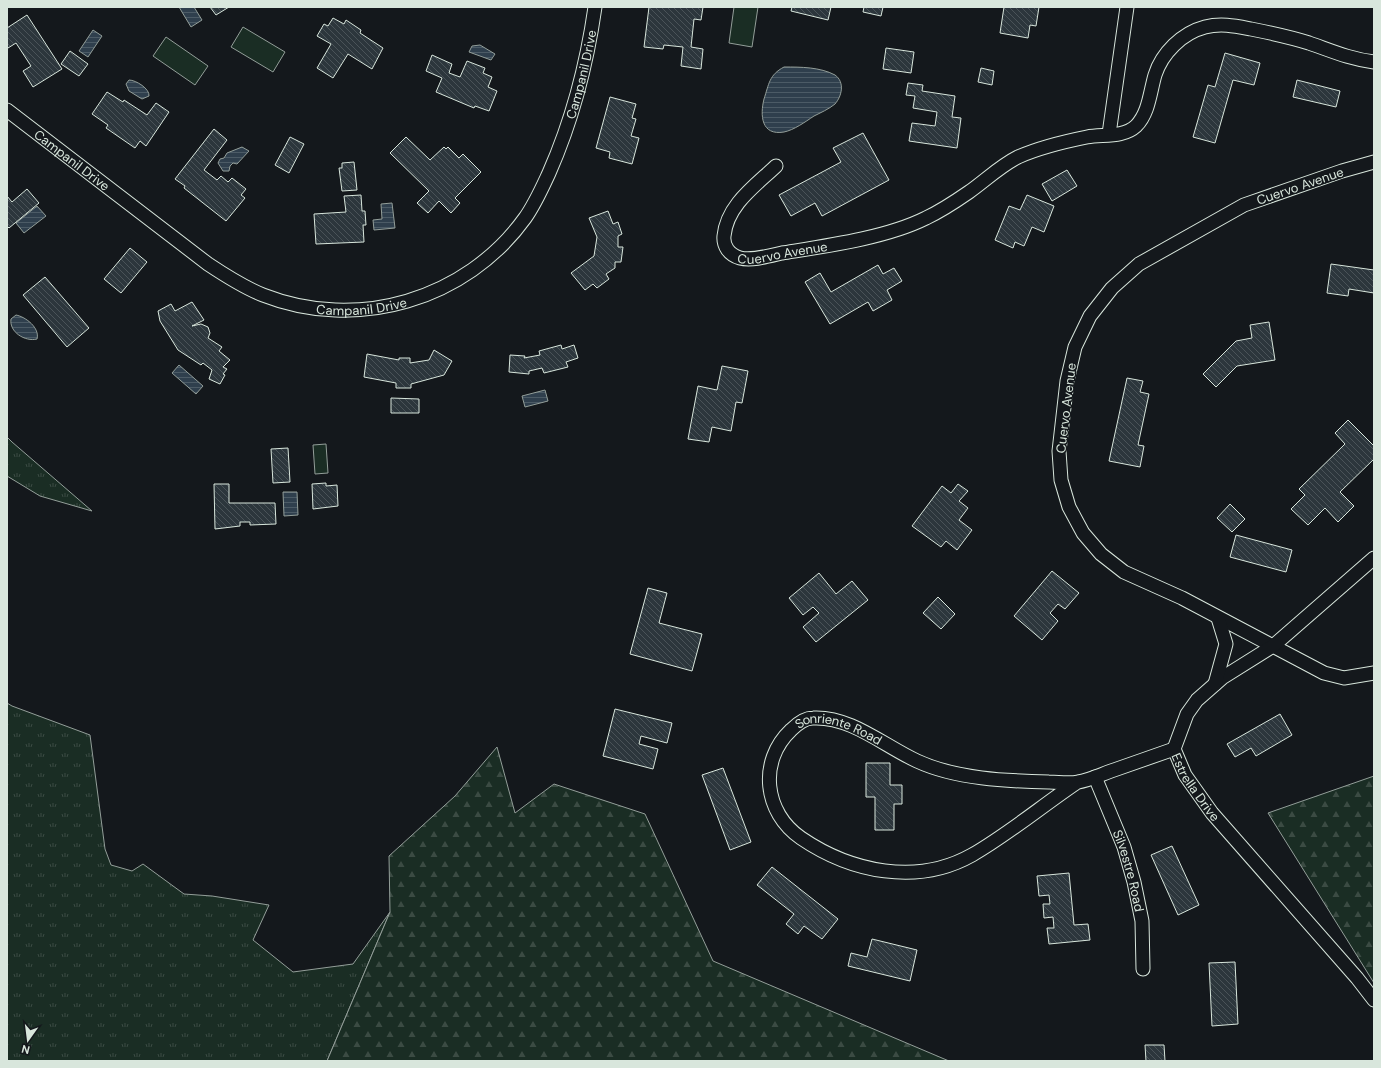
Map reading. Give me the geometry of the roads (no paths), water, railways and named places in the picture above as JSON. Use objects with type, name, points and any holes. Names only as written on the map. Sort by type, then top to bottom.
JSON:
[{"type":"street","name":"Campanil Drive","points":[[7,110],[208,264],[234,282],[262,295],[308,308],[341,311],[394,306],[423,297],[444,288],[476,268],[498,250],[526,217],[537,199],[566,128],[580,82],[595,7]]},
{"type":"street","points":[[1109,134],[1126,7]]},
{"type":"street","name":"Cuervo Avenue","points":[[776,166],[737,203],[725,227],[724,242],[726,247],[730,252],[740,258],[753,258],[830,245],[898,229],[926,218],[969,192],[997,169],[1019,157],[1088,137],[1109,134],[1120,135],[1135,126],[1146,113],[1156,72],[1167,53],[1183,37],[1204,28],[1226,24],[1279,34],[1350,58],[1374,62]]},
{"type":"street","name":"Cuervo Avenue","points":[[1374,162],[1342,171],[1244,205],[1139,264],[1112,288],[1090,316],[1075,347],[1067,381],[1059,451],[1061,480],[1069,507],[1083,533],[1102,554],[1124,572],[1182,598],[1324,673],[1344,678],[1374,673]]},
{"type":"street","name":"Estrella Drive","points":[[1374,558],[1273,646],[1215,684],[1197,700],[1186,714],[1174,749],[1185,775],[1212,813],[1357,978],[1374,1000]]},
{"type":"street","points":[[1215,684],[1226,644],[1218,618]]},
{"type":"street","name":"Sonriente Road","points":[[1076,783],[1019,782],[957,774],[932,768],[855,727],[833,719],[811,718],[799,723],[783,738],[772,757],[768,779],[770,793],[777,814],[790,831],[806,842],[817,849],[853,865],[882,872],[905,872],[943,867],[971,855],[1076,783],[1174,749]]},
{"type":"street","name":"Silvestre Road","points":[[1095,777],[1124,847],[1134,882],[1142,921],[1143,968]]},
{"type":"water","points":[[179,7],[194,7],[202,20],[191,27]]},
{"type":"water","points":[[93,30],[102,36],[88,57],[79,51]]},
{"type":"water","points":[[480,45],[495,54],[491,60],[469,52],[472,46]]},
{"type":"water","points":[[784,67],[810,68],[829,72],[835,75],[840,81],[841,93],[835,104],[830,108],[792,130],[776,132],[767,128],[764,123],[762,111],[770,80],[775,73]]},
{"type":"water","points":[[129,80],[142,85],[149,93],[149,96],[142,99],[129,91],[126,84]]},
{"type":"water","points":[[242,147],[249,151],[237,164],[233,163],[230,166],[229,171],[223,171],[218,163],[220,159],[224,158],[227,153]]},
{"type":"water","points":[[392,203],[395,228],[374,230],[373,220],[382,219],[381,204]]},
{"type":"water","points":[[37,206],[46,216],[24,233],[16,223]]},
{"type":"water","points":[[16,315],[24,318],[34,327],[37,339],[28,339],[15,332],[11,324],[11,319]]},
{"type":"water","points":[[179,365],[203,386],[196,394],[172,373]]},
{"type":"water","points":[[545,390],[548,401],[525,407],[522,396]]},
{"type":"water","points":[[283,492],[297,492],[298,515],[284,516]]}]
